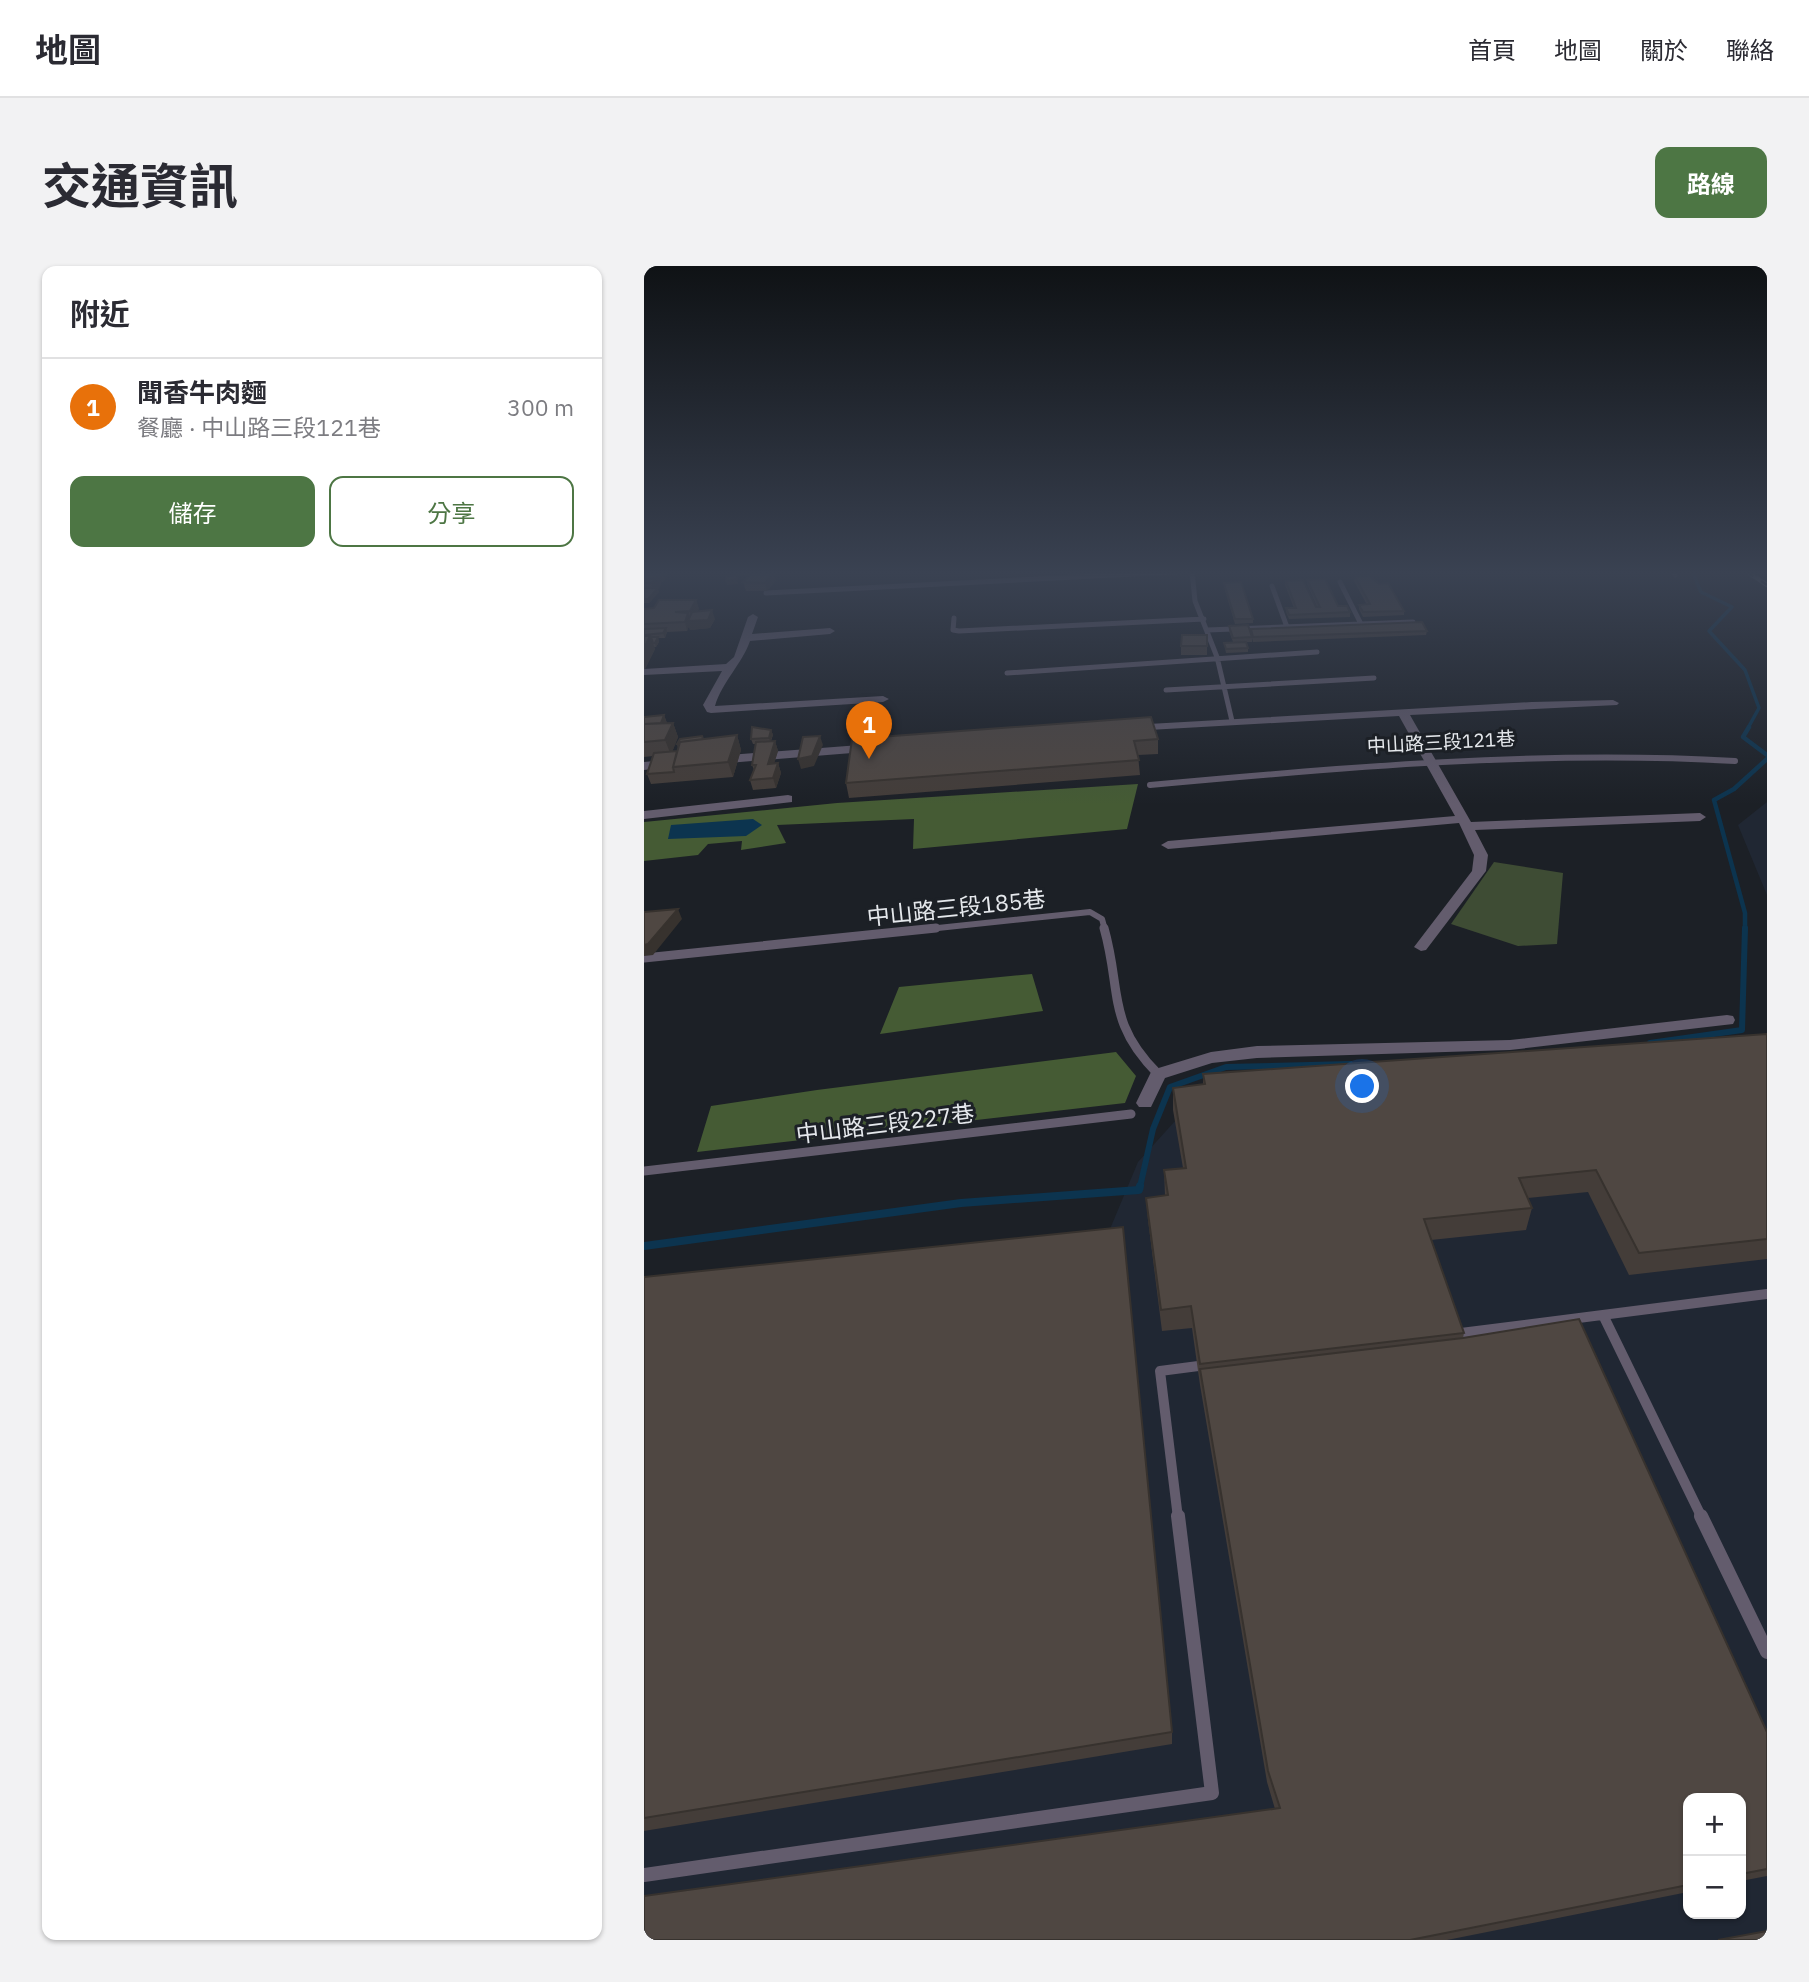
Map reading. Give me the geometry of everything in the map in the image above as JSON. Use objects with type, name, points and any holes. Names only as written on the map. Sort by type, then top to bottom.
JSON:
[{"type":"street","points":[[742,649],[739,658],[729,667],[709,705],[711,710],[883,699]]},
{"type":"street","points":[[644,672],[729,667]]},
{"type":"street","name":"中山路三段121巷","points":[[1122,729],[1232,721],[1613,703]]},
{"type":"street","points":[[1402,712],[1481,855],[1479,871],[1421,947]]},
{"type":"street","points":[[699,761],[890,747]]},
{"type":"street","points":[[644,766],[685,762]]},
{"type":"street","points":[[644,815],[788,799]]},
{"type":"street","points":[[1168,845],[1464,822],[1700,817]]},
{"type":"street","points":[[1145,1103],[1158,1074],[1211,1058],[1257,1052],[1510,1045],[1727,1020]]},
{"type":"lane","points":[[1214,649],[1232,721]]},
{"type":"lane","points":[[1007,673],[1317,652]]},
{"type":"lane","points":[[1166,690],[1374,678]]},
{"type":"lane","name":"中山路三段121巷","points":[[1150,785],[1428,760],[1647,755],[1735,761]]},
{"type":"lane","name":"中山路三段185巷","points":[[644,958],[1090,912],[1102,919],[1111,951],[1114,988],[1121,1022],[1137,1054],[1158,1074]]},
{"type":"lane","name":"中山路三段227巷","points":[[644,1171],[1131,1114]]},
{"type":"lane","points":[[1437,1336],[1767,1294]]},
{"type":"lane","points":[[1603,1315],[1767,1652]]},
{"type":"lane","points":[[644,1875],[1212,1793],[1160,1371],[1216,1364]]},
{"type":"shaded area","points":[[1767,802],[1767,895],[1738,825]]},
{"type":"shaded area","points":[[1767,1053],[1767,1940],[644,1940],[644,1281],[1110,1229],[1138,1162],[1204,1089]]},
{"type":"green space","points":[[1138,784],[1127,829],[913,849],[914,819],[777,825],[786,843],[741,850],[742,841],[708,844],[698,855],[644,861],[644,822],[837,803]]},
{"type":"green space","points":[[1494,862],[1563,873],[1557,944],[1518,946],[1451,924]]},
{"type":"green space","points":[[1032,974],[1043,1011],[880,1034],[899,987]]},
{"type":"green space","points":[[1116,1052],[1136,1076],[1125,1103],[697,1152],[711,1106]]},
{"type":"water","points":[[753,819],[762,825],[746,836],[668,839],[671,825]]},
{"type":"building","points":[[664,715],[661,723],[644,724],[644,717]]},
{"type":"building","points":[[1151,717],[1158,739],[1134,741],[1139,760],[846,783],[852,739]]},
{"type":"building","points":[[673,723],[665,740],[644,742],[644,724]]},
{"type":"building","points":[[752,727],[771,730],[769,738],[751,739]]},
{"type":"building","points":[[737,735],[728,762],[673,767],[680,742]]},
{"type":"building","points":[[702,736],[703,739],[677,744],[680,739]]},
{"type":"building","points":[[820,736],[812,756],[798,759],[803,737]]},
{"type":"building","points":[[775,741],[768,764],[778,763],[773,778],[750,780],[756,765],[752,765],[756,742]]},
{"type":"building","points":[[677,751],[674,772],[647,774],[654,753]]},
{"type":"building","points":[[678,909],[648,944],[644,945],[644,912]]},
{"type":"building","points":[[1767,1034],[1767,1239],[1639,1253],[1596,1170],[1519,1178],[1532,1208],[1424,1219],[1464,1333],[1200,1364],[1191,1306],[1161,1310],[1146,1198],[1168,1195],[1164,1170],[1186,1168],[1173,1088],[1205,1084],[1203,1074]]},
{"type":"building","points":[[1123,1227],[1172,1732],[644,1818],[644,1277]]},
{"type":"building","points":[[1579,1319],[1767,1732],[1767,1869],[1746,1873],[1746,1793],[1683,1793],[1683,1886],[1410,1940],[644,1940],[644,1896],[1280,1808],[1268,1771],[1200,1369],[1463,1338]]},
{"type":"building","points":[[1767,1931],[1767,1940],[1718,1940]]},
{"type":"waterway","points":[[1726,649],[1745,670],[1759,708],[1748,728]]},
{"type":"waterway","points":[[1749,727],[1743,737],[1767,755]]},
{"type":"waterway","points":[[1745,928],[1745,913],[1714,800],[1734,789],[1767,759]]},
{"type":"waterway","points":[[1650,1043],[1742,1030],[1745,928]]},
{"type":"waterway","points":[[1140,1187],[1153,1129],[1170,1087],[1226,1067],[1350,1064]]},
{"type":"waterway","points":[[644,1246],[961,1203],[1139,1190],[1140,1186]]},
{"type":"place","name":"聞香牛肉麵","points":[[869,759]]}]
